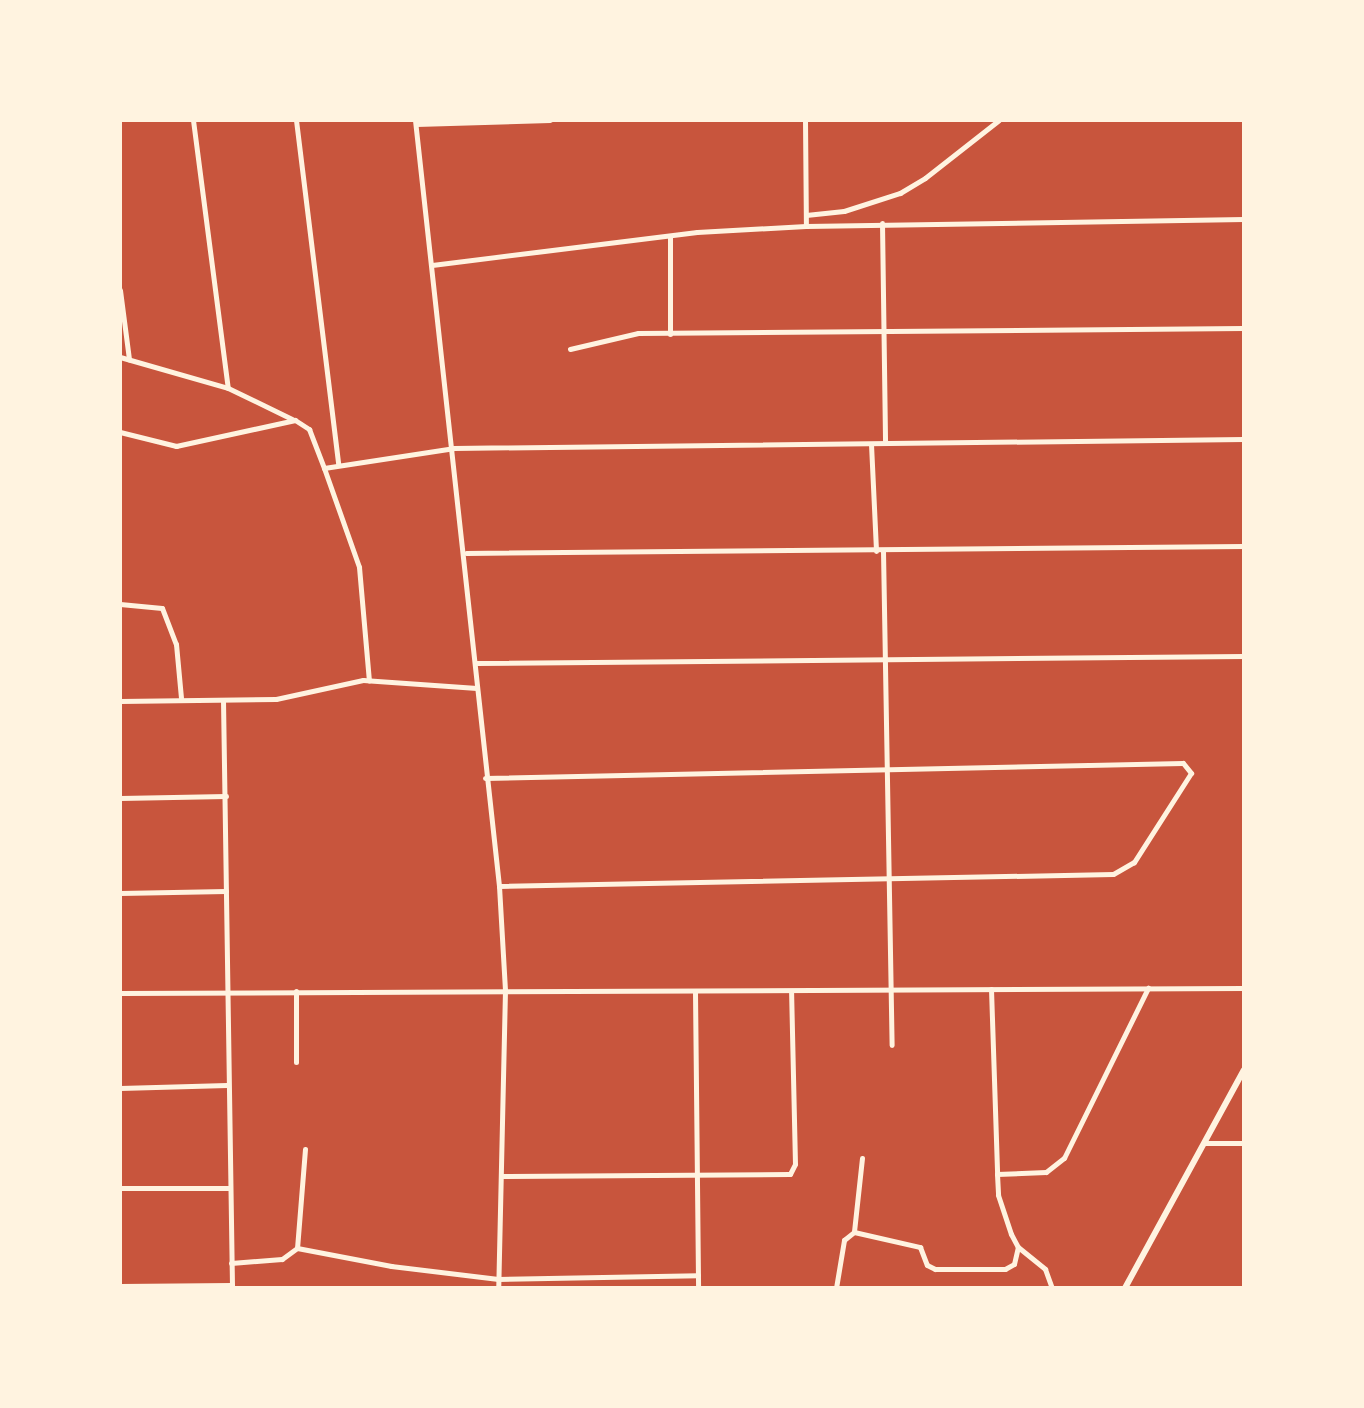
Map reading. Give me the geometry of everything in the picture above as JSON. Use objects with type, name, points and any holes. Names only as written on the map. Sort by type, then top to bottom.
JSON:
[{"type":"main road","points":[[1125,1288],[1244,1070]]},
{"type":"street","points":[[193,120],[228,388]]},
{"type":"street","points":[[296,120],[338,464]]},
{"type":"street","points":[[498,1288],[506,990],[499,886],[485,778],[466,553],[416,122],[550,120]]},
{"type":"street","points":[[805,120],[806,226]]},
{"type":"street","points":[[806,215],[844,211],[900,193],[935,172],[999,120]]},
{"type":"street","points":[[432,264],[670,235],[806,226],[1244,219]]},
{"type":"street","points":[[882,223],[885,443]]},
{"type":"street","points":[[670,235],[670,334]]},
{"type":"street","points":[[120,290],[129,359]]},
{"type":"street","points":[[570,349],[638,333],[883,334],[1244,328]]},
{"type":"street","points":[[120,357],[228,388],[309,428],[359,567],[369,680]]},
{"type":"street","points":[[120,432],[176,446],[295,420]]},
{"type":"street","points":[[324,468],[454,448],[1244,439]]},
{"type":"street","points":[[871,444],[886,661],[892,1046]]},
{"type":"street","points":[[466,553],[1244,546]]},
{"type":"street","points":[[120,604],[162,608],[176,644],[181,698]]},
{"type":"street","points":[[476,663],[1244,656]]},
{"type":"street","points":[[120,700],[276,700],[369,680],[477,688]]},
{"type":"street","points":[[120,1286],[232,1286],[223,700]]},
{"type":"street","points":[[485,778],[1183,762],[1191,773],[1134,862],[1120,872],[499,886]]},
{"type":"street","points":[[120,798],[226,796]]},
{"type":"street","points":[[120,892],[226,891]]},
{"type":"street","points":[[997,1174],[1046,1172],[1059,1165],[1150,986]]},
{"type":"street","points":[[120,992],[1244,988]]},
{"type":"street","points":[[991,989],[998,1195],[1018,1247],[1042,1266],[1052,1288]]},
{"type":"street","points":[[296,991],[296,1062]]},
{"type":"street","points":[[504,1176],[792,1172],[791,991]]},
{"type":"street","points":[[695,992],[698,1288]]},
{"type":"street","points":[[120,1088],[226,1085]]},
{"type":"street","points":[[1204,1143],[1244,1143]]},
{"type":"street","points":[[297,1248],[305,1149]]},
{"type":"street","points":[[836,1288],[844,1240],[854,1232],[862,1158]]},
{"type":"street","points":[[120,1188],[230,1188]]},
{"type":"street","points":[[854,1232],[920,1247],[926,1265],[935,1269],[1005,1268],[1014,1264],[1018,1247]]},
{"type":"street","points":[[232,1263],[282,1259],[297,1248],[391,1266],[498,1279],[698,1274]]}]
